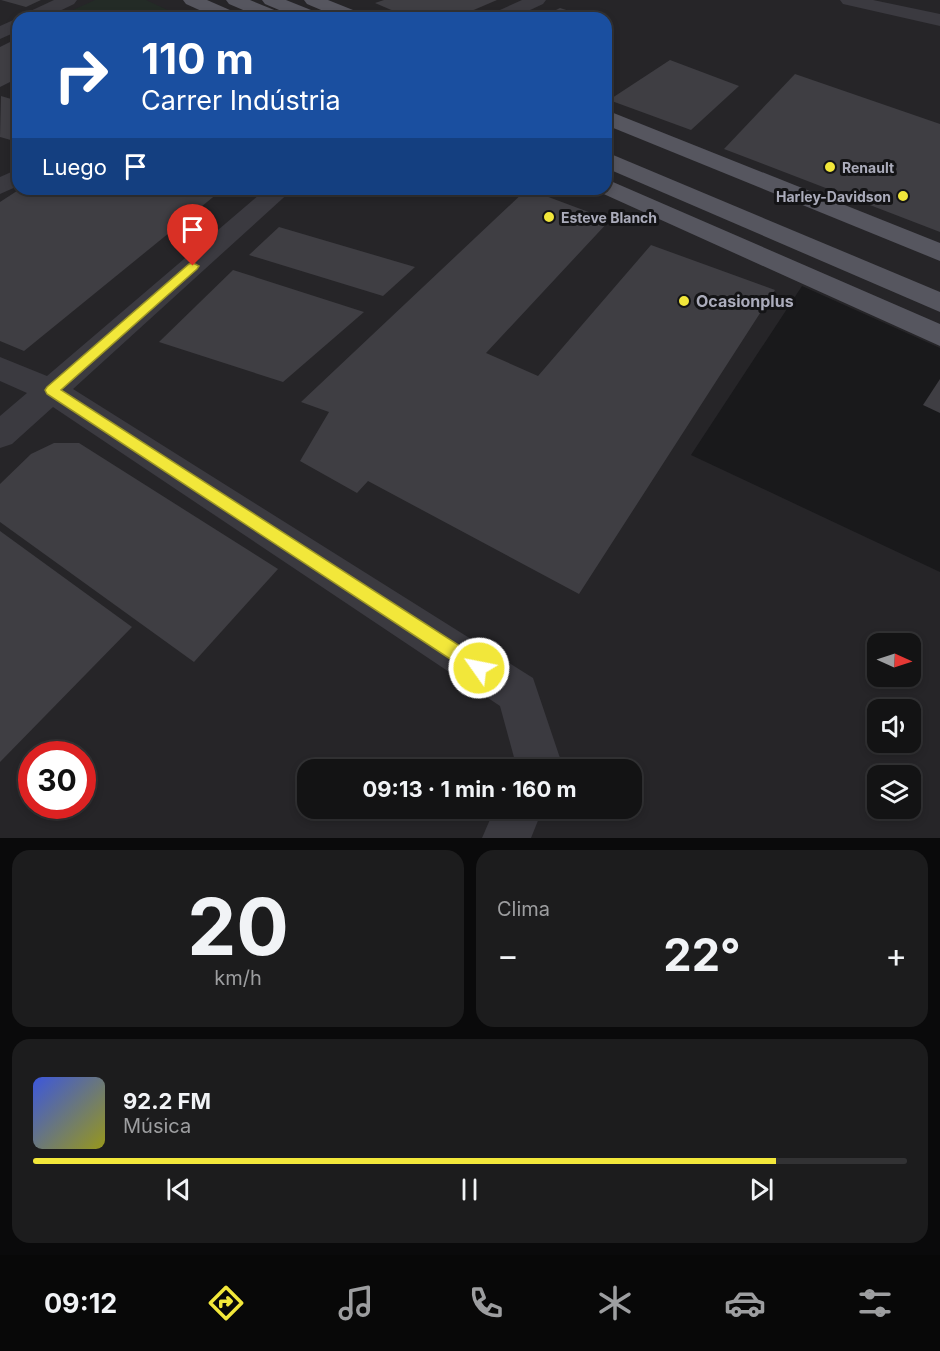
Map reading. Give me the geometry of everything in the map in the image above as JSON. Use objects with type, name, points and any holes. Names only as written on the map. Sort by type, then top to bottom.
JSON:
[{"type":"main road","points":[[192,0],[219,12]]},
{"type":"main road","points":[[235,0],[263,12]]},
{"type":"main road","points":[[271,0],[300,12]]},
{"type":"main road","points":[[313,0],[342,12]]},
{"type":"main road","points":[[612,119],[940,253]]},
{"type":"main road","points":[[612,142],[940,278]]},
{"type":"main road","points":[[612,162],[940,303]]},
{"type":"main road","points":[[612,189],[940,336]]},
{"type":"street","points":[[43,12],[68,0]]},
{"type":"street","points":[[511,12],[537,0]]},
{"type":"street","points":[[849,0],[940,20]]},
{"type":"street","points":[[0,435],[274,195]]},
{"type":"street","points":[[0,368],[51,390],[518,693],[537,759]]},
{"type":"street","points":[[506,838],[515,819]]},
{"type":"shaded area","points":[[0,0],[940,0],[940,348],[802,286],[691,455],[940,572],[940,838],[0,838]]},
{"type":"shaded area","points":[[95,0],[146,0],[172,12],[81,12],[73,10]]},
{"type":"building","points":[[1,0],[41,0],[26,7]]},
{"type":"building","points":[[384,0],[497,0],[469,12],[396,12],[375,3]]},
{"type":"building","points":[[560,8],[572,12],[552,12]]},
{"type":"building","points":[[12,41],[12,81],[0,87],[0,47]]},
{"type":"building","points":[[670,60],[739,86],[691,130],[612,101],[612,98]]},
{"type":"building","points":[[795,74],[940,124],[940,232],[724,149]]},
{"type":"building","points":[[1,96],[12,99],[12,140],[0,137]]},
{"type":"building","points":[[12,194],[216,195],[24,351],[0,341],[0,202]]},
{"type":"building","points":[[521,195],[543,195],[610,220],[486,353],[538,376],[651,245],[775,290],[579,594],[368,481],[357,493],[300,461],[329,412],[301,402]]},
{"type":"building","points":[[279,227],[415,267],[383,296],[249,255]]},
{"type":"building","points":[[233,270],[364,312],[283,382],[159,342]]},
{"type":"building","points":[[940,379],[940,413],[923,405]]},
{"type":"building","points":[[54,443],[79,443],[278,569],[194,662],[0,522],[0,484],[31,454]]},
{"type":"building","points":[[0,531],[132,627],[18,741],[0,762]]},
{"type":"place","name":"Renault","points":[[830,167]]},
{"type":"place","name":"Harley-Davidson","points":[[903,196]]},
{"type":"place","name":"Esteve Blanch","points":[[549,217]]},
{"type":"place","name":"Ocasionplus","points":[[684,301]]},
{"type":"route","points":[[193,266],[51,390],[479,668]]}]
